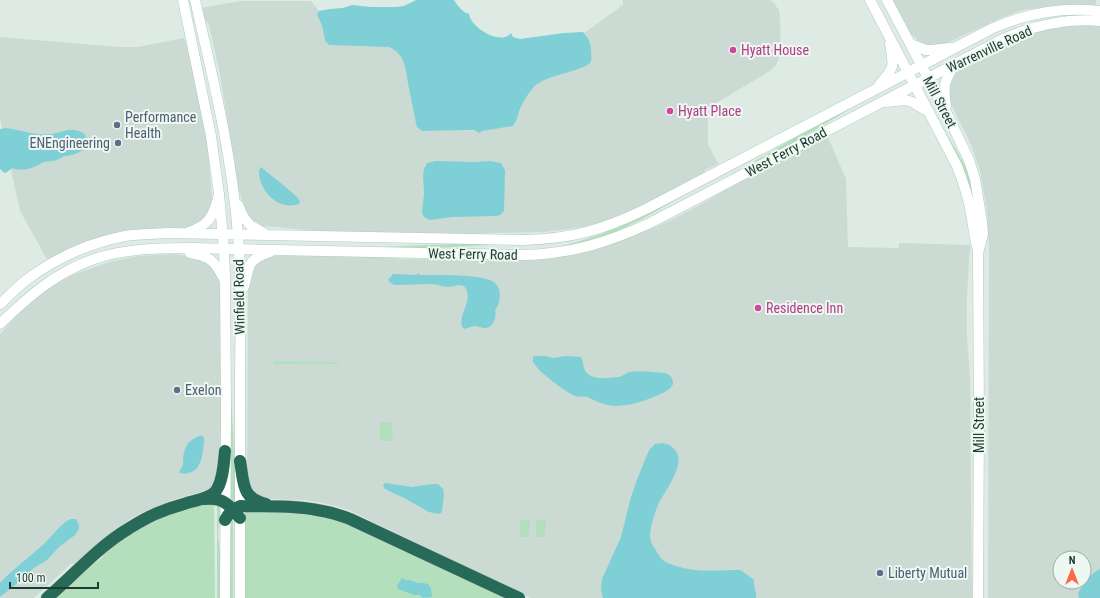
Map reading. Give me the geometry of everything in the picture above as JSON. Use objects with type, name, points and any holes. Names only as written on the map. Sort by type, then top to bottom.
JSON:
[{"type":"highway","points":[[203,499],[215,492],[218,486],[223,469],[225,451]]},
{"type":"highway","points":[[240,460],[244,486],[247,494],[258,502],[317,510],[350,519],[520,598]]},
{"type":"highway","points":[[47,598],[104,546],[128,528],[145,519],[184,503],[203,499],[216,498],[234,509]]},
{"type":"highway","points":[[225,520],[229,513],[234,509],[279,506]]},
{"type":"main road","name":"Winfield Road","points":[[183,0],[194,60],[206,108],[219,194],[223,234],[225,280],[225,451],[234,509],[240,598]]},
{"type":"main road","name":"Winfield Road","points":[[195,0],[224,128],[238,235],[240,303],[240,460],[234,509]]},
{"type":"main road","points":[[870,0],[909,72]]},
{"type":"main road","points":[[887,0],[921,66]]},
{"type":"main road","name":"Warrenville Road","points":[[909,72],[993,28],[1025,16],[1061,10],[1100,10]]},
{"type":"main road","name":"Warrenville Road","points":[[928,78],[1005,38],[1030,28],[1063,21],[1100,21]]},
{"type":"main road","points":[[874,90],[891,70],[893,63],[888,34]]},
{"type":"main road","points":[[910,44],[926,50],[956,48]]},
{"type":"main road","points":[[947,114],[944,89],[947,77],[954,65]]},
{"type":"main road","name":"Mill Street","points":[[921,66],[966,151],[975,179],[981,211],[983,234],[978,253]]},
{"type":"main road","name":"Mill Street","points":[[909,72],[962,178],[978,253],[978,598]]},
{"type":"main road","name":"West Ferry Road","points":[[0,304],[25,281],[62,258],[82,248],[125,236],[148,234],[223,234],[523,240],[565,238],[582,234],[616,223],[646,209],[909,72]]},
{"type":"main road","name":"West Ferry Road","points":[[0,324],[37,290],[61,274],[94,259],[119,252],[142,249],[238,249],[522,255],[582,249],[615,238],[650,223],[928,78]]},
{"type":"main road","points":[[882,102],[906,100],[930,113]]},
{"type":"main road","points":[[184,234],[206,224],[216,205],[219,194]]},
{"type":"main road","points":[[234,197],[244,218],[250,225],[267,235]]},
{"type":"main road","points":[[160,248],[199,254],[209,258],[217,266],[225,280]]},
{"type":"main road","points":[[240,303],[250,264],[254,259],[276,250]]},
{"type":"main road","points":[[225,520],[225,598]]},
{"type":"shaded area","points":[[623,0],[769,0],[773,2],[779,10],[781,52],[776,65],[770,71],[708,108],[708,144],[718,164],[705,170],[704,174],[637,209],[603,222],[578,228],[544,232],[461,235],[342,233],[262,226],[255,224],[245,211],[238,187],[220,74],[209,25],[204,19],[201,8],[240,1],[311,1],[319,11],[317,14],[322,26],[326,43],[334,45],[389,47],[399,53],[403,58],[405,71],[422,131],[481,131],[503,128],[517,118],[524,99],[538,83],[583,67],[588,37],[584,33],[623,5]]},
{"type":"shaded area","points":[[891,0],[1096,0],[1096,5],[1071,5],[1023,10],[1008,15],[945,44],[933,46],[920,42],[911,34]]},
{"type":"shaded area","points":[[1064,25],[1100,25],[1100,598],[988,598],[989,249],[987,211],[980,171],[972,147],[949,100],[948,91],[952,76],[995,48],[1029,33]]},
{"type":"shaded area","points":[[0,37],[118,47],[137,47],[184,38],[191,58],[207,138],[212,198],[209,217],[193,226],[184,228],[141,230],[48,261],[20,211],[0,119]]},
{"type":"shaded area","points":[[827,135],[846,179],[848,247],[899,248],[899,243],[970,245],[967,296],[967,338],[970,377],[972,598],[531,598],[346,509],[304,500],[260,499],[248,486],[248,287],[255,262],[271,256],[280,255],[349,255],[408,259],[506,261],[581,253],[610,245],[681,215],[739,181]]},
{"type":"shaded area","points":[[172,254],[203,258],[216,270],[219,282],[221,297],[222,407],[219,475],[214,488],[172,500],[132,518],[105,537],[75,566],[72,563],[34,598],[0,598],[0,334],[32,299],[62,280],[106,263],[122,259],[139,256]]},
{"type":"green space","points":[[865,100],[788,146],[740,170],[829,117]]},
{"type":"green space","points":[[943,129],[966,169],[972,184],[977,208]]},
{"type":"green space","points":[[700,186],[644,218],[598,241],[555,248],[604,233]]},
{"type":"green space","points":[[490,243],[489,245],[434,248],[380,247]]},
{"type":"green space","points":[[274,361],[338,362],[338,364],[273,364]]},
{"type":"green space","points":[[230,381],[236,503],[234,503],[229,496]]},
{"type":"green space","points":[[380,422],[392,422],[393,441],[380,441]]},
{"type":"green space","points":[[214,501],[215,598],[53,598],[80,577],[79,575],[103,557],[102,555],[135,531],[172,513]]},
{"type":"green space","points":[[217,502],[222,503],[218,535],[222,569],[222,598],[217,598]]},
{"type":"green space","points":[[244,513],[300,514],[338,521],[507,598],[244,598]]},
{"type":"green space","points":[[520,520],[530,520],[529,537],[520,537]]},
{"type":"green space","points":[[536,520],[546,520],[545,537],[536,537]]},
{"type":"green space","points":[[232,521],[233,598],[229,598],[230,527]]},
{"type":"water","points":[[416,0],[454,0],[462,10],[469,14],[475,25],[487,34],[494,36],[506,36],[511,33],[513,37],[520,39],[583,32],[590,43],[591,61],[588,65],[581,68],[538,83],[524,100],[516,122],[513,126],[482,131],[479,133],[473,130],[422,131],[417,127],[404,63],[398,53],[389,47],[329,45],[325,41],[322,26],[317,14],[319,11],[343,8],[352,5],[371,7],[404,6]]},
{"type":"water","points":[[6,128],[34,134],[74,130],[85,135],[86,143],[82,150],[76,154],[44,162],[27,169],[18,170],[12,168],[6,173],[0,169],[0,129]]},
{"type":"water","points":[[436,161],[490,161],[501,163],[505,170],[504,211],[500,215],[496,216],[452,217],[430,220],[424,217],[422,213],[424,169],[427,163]]},
{"type":"water","points":[[261,167],[298,198],[300,202],[299,204],[286,205],[269,196],[260,179],[259,172]]},
{"type":"water","points":[[418,273],[420,275],[470,276],[488,279],[494,282],[500,292],[500,296],[495,310],[495,319],[492,324],[488,328],[475,326],[465,329],[462,327],[462,316],[468,296],[464,286],[459,285],[448,287],[432,284],[396,285],[392,284],[388,280],[393,274],[417,275]]},
{"type":"water","points":[[534,356],[554,358],[565,356],[581,357],[586,372],[591,376],[599,378],[619,377],[630,372],[665,373],[671,377],[673,384],[666,392],[646,400],[614,406],[600,403],[587,397],[575,396],[565,390],[546,376],[537,367],[533,361]]},
{"type":"water","points":[[199,436],[203,436],[204,441],[199,465],[190,473],[179,473],[183,463],[186,447],[192,440]]},
{"type":"water","points":[[662,443],[669,445],[675,450],[678,456],[678,463],[673,478],[658,505],[654,517],[650,538],[654,547],[664,561],[684,568],[708,571],[740,570],[754,580],[756,598],[603,598],[601,590],[602,579],[621,537],[631,497],[638,477],[649,450],[655,444]]},
{"type":"water","points":[[385,483],[412,487],[438,484],[443,489],[444,494],[442,512],[439,514],[429,512],[385,489],[383,485]]},
{"type":"water","points":[[71,519],[76,519],[79,525],[79,529],[75,535],[59,547],[47,560],[34,568],[23,579],[0,597],[0,583],[46,542],[61,526]]},
{"type":"water","points":[[1100,569],[1100,598],[1079,598],[1078,593],[1080,590],[1092,590],[1093,574]]},
{"type":"water","points":[[402,578],[418,583],[428,584],[431,588],[432,597],[423,598],[420,595],[414,595],[398,589],[397,585]]},
{"type":"place","name":"Hyatt House","points":[[733,50]]},
{"type":"place","name":"Hyatt Place","points":[[670,111]]},
{"type":"place","name":"Performance Health","points":[[117,125]]},
{"type":"place","name":"ENEngineering","points":[[118,143]]},
{"type":"place","name":"Residence Inn","points":[[758,308]]},
{"type":"place","name":"Exelon","points":[[177,390]]},
{"type":"place","name":"Liberty Mutual","points":[[880,573]]}]
